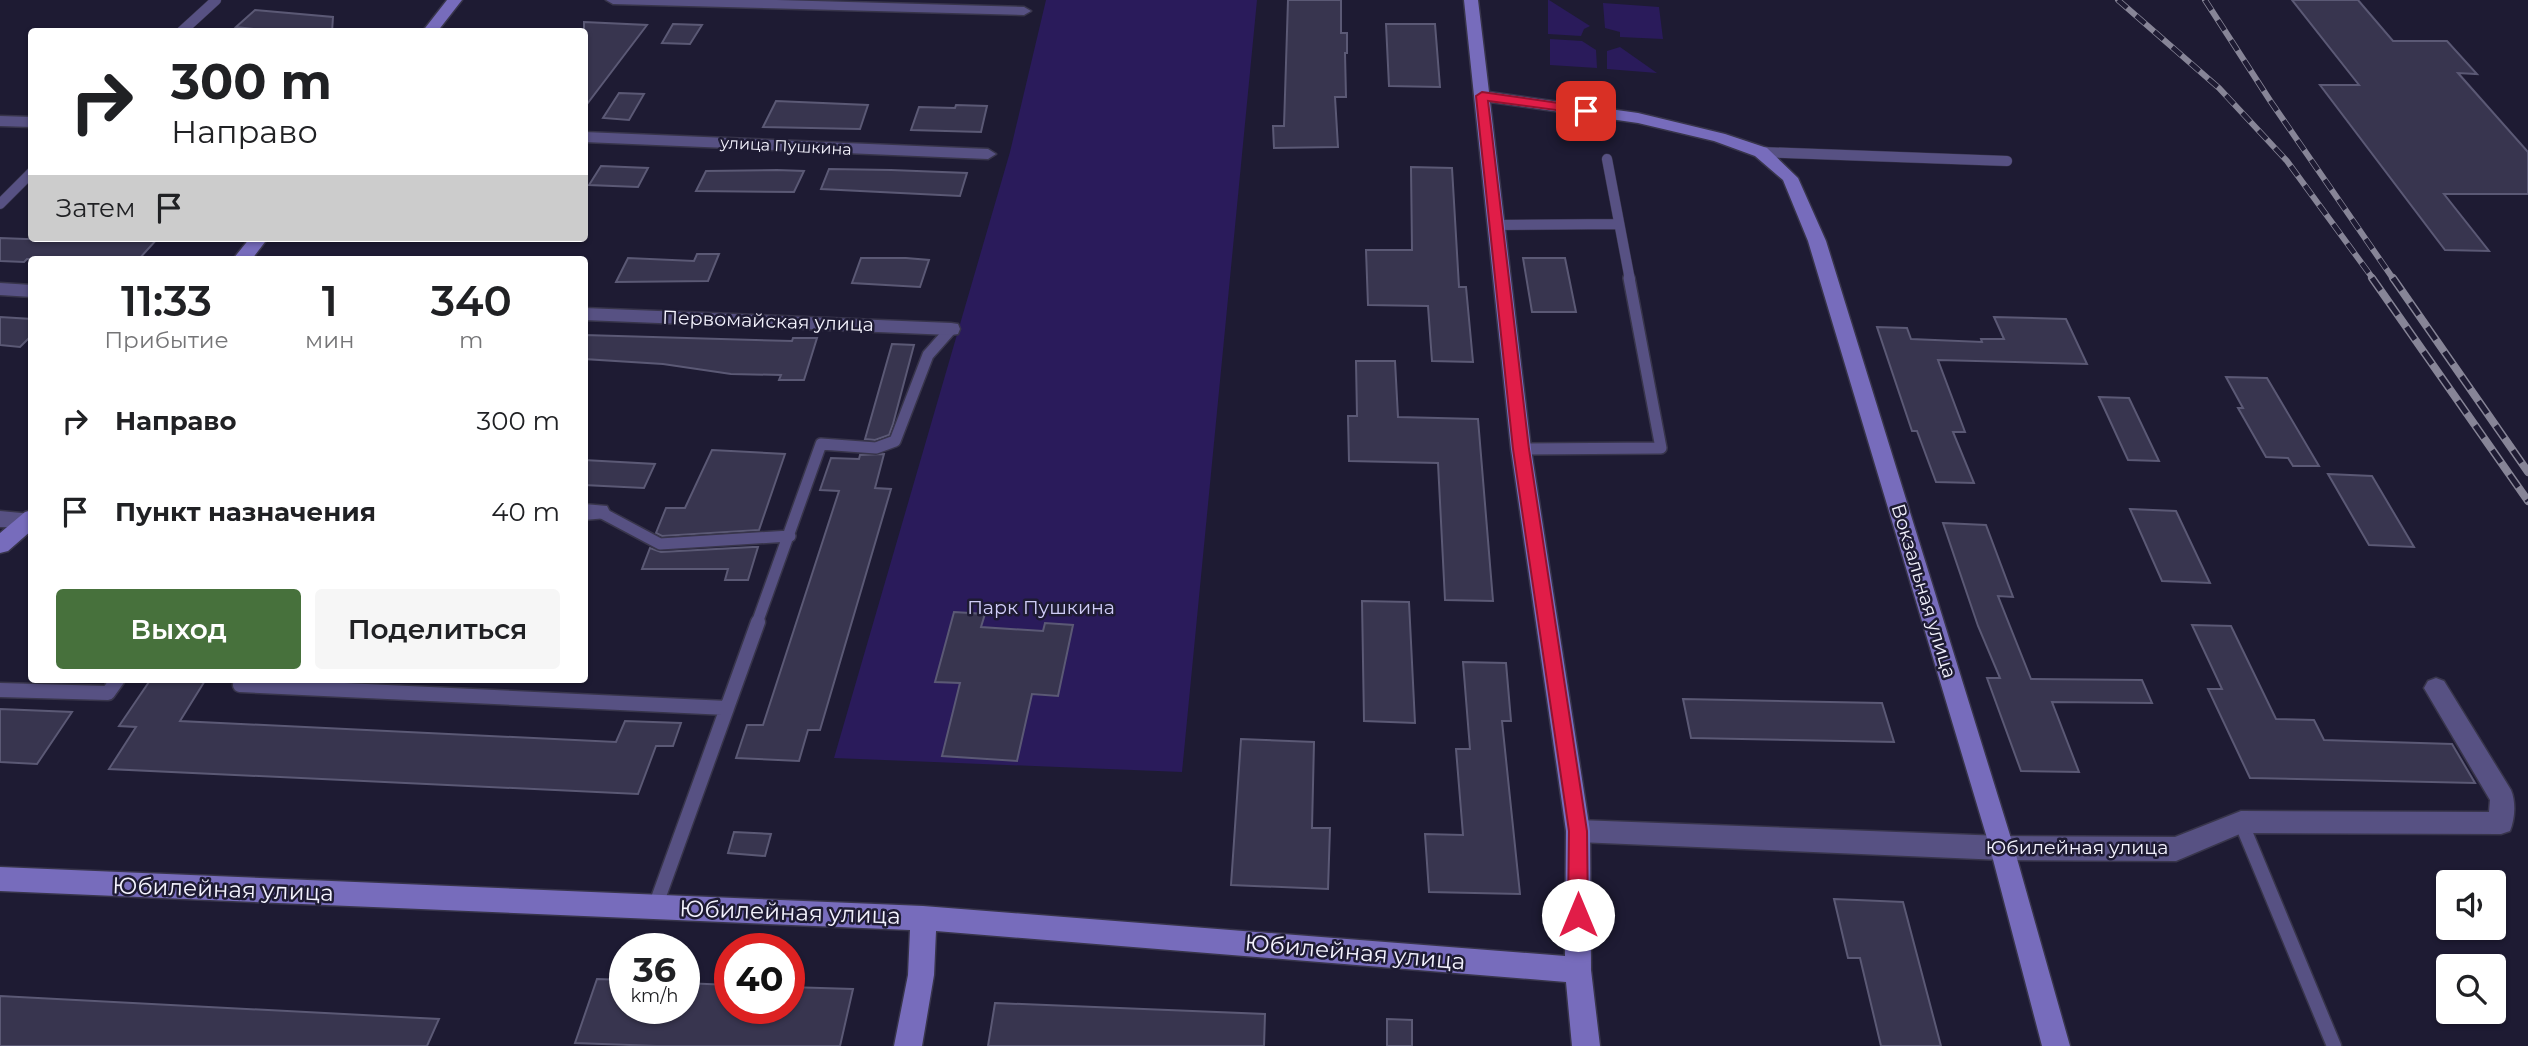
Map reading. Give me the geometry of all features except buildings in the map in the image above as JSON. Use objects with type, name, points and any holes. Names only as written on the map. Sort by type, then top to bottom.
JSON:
[{"type":"street","points":[[432,28],[455,0]]},
{"type":"street","points":[[613,0],[1024,11]]},
{"type":"street","points":[[1471,0],[1521,449],[1578,831],[1578,970],[1586,1046]]},
{"type":"street","points":[[1482,96],[1638,118],[1719,137],[1761,152]]},
{"type":"street","points":[[0,121],[28,122]]},
{"type":"street","name":"улица Пушкина","points":[[588,137],[988,155]]},
{"type":"street","name":"Вокзальная улица","points":[[1761,152],[1790,178],[1817,241],[2002,848],[2056,1046]]},
{"type":"street","points":[[244,256],[256,242]]},
{"type":"street","points":[[0,289],[28,291]]},
{"type":"street","name":"Первомайская улица","points":[[588,314],[951,329]]},
{"type":"street","points":[[0,519],[28,520]]},
{"type":"street","points":[[0,545],[28,522]]},
{"type":"street","name":"Юбилейная улица","points":[[1578,831],[2002,848],[2176,849],[2241,822],[2501,823],[2502,798],[2436,688]]},
{"type":"street","name":"Юбилейная улица","points":[[0,879],[923,918],[1578,970]]},
{"type":"street","points":[[908,1046],[921,975],[923,918]]},
{"type":"lane","points":[[185,28],[216,0]]},
{"type":"lane","points":[[1761,152],[1843,153],[2007,162]]},
{"type":"lane","points":[[1521,449],[1661,448],[1607,159]]},
{"type":"lane","points":[[0,204],[28,176]]},
{"type":"lane","points":[[1496,225],[1619,224]]},
{"type":"lane","points":[[655,907],[821,444],[876,448],[895,441],[928,355],[951,329]]},
{"type":"lane","points":[[592,512],[660,544],[790,536]]},
{"type":"lane","points":[[0,690],[108,693],[115,683]]},
{"type":"lane","points":[[241,683],[240,685],[727,708]]},
{"type":"lane","points":[[2241,822],[2334,1046]]},
{"type":"green space","name":"Парк Пушкина","points":[[1046,0],[1257,0],[1182,772],[834,758],[1010,152]]},
{"type":"green space","points":[[1548,0],[1590,26],[1584,29],[1581,36],[1548,34]]},
{"type":"green space","points":[[1603,3],[1659,7],[1663,39],[1620,37],[1620,32],[1605,28]]},
{"type":"green space","points":[[1550,39],[1582,41],[1596,50],[1597,68],[1550,65]]},
{"type":"green space","points":[[1620,47],[1657,73],[1607,69],[1607,51]]},
{"type":"railway","points":[[2118,0],[2219,88],[2287,161],[2374,280]]},
{"type":"railway","points":[[2205,0],[2271,102],[2394,280]]},
{"type":"railway","points":[[2372,278],[2528,501]]},
{"type":"railway","points":[[2393,278],[2528,472]]},
{"type":"route","points":[[1578,915],[1578,831],[1521,449],[1482,96],[1586,111]]}]
